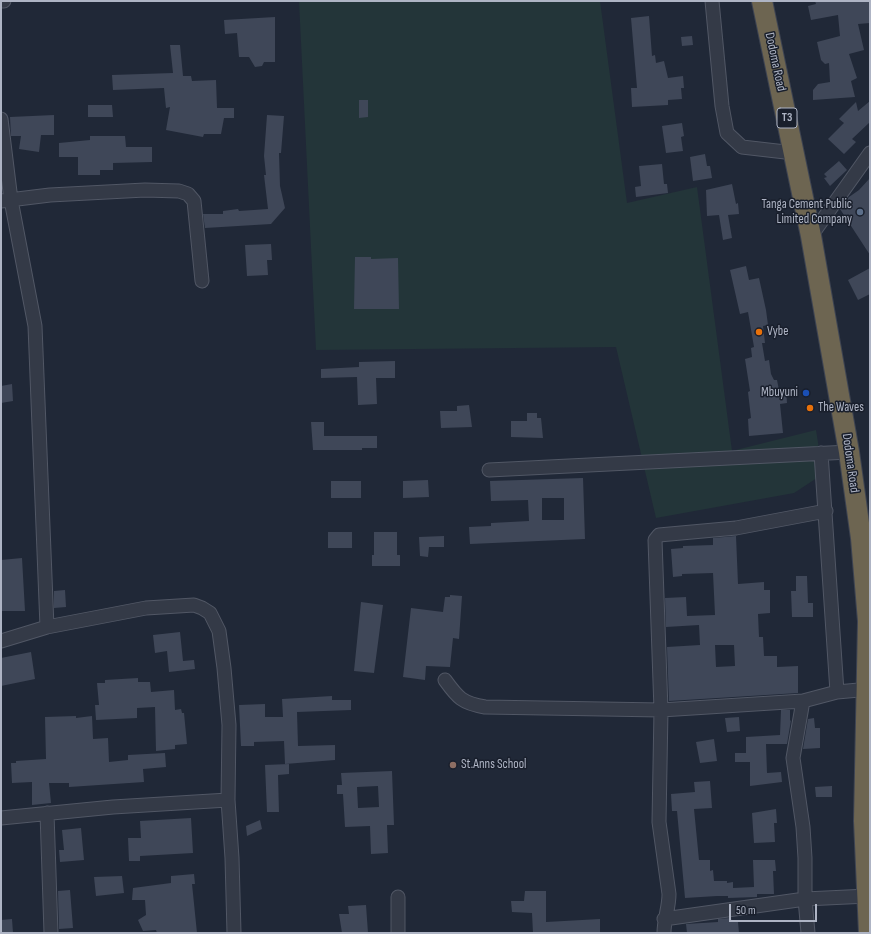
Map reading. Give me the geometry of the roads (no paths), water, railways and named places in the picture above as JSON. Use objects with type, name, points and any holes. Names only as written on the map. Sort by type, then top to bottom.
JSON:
[{"type":"highway","name":"Dodoma Road","points":[[762,1],[811,236],[865,536],[869,689],[867,821],[869,933]]},
{"type":"street","points":[[712,1],[722,106],[727,133],[742,147],[794,153]]},
{"type":"street","points":[[1,118],[6,201],[35,326],[47,627]]},
{"type":"street","points":[[811,236],[870,153]]},
{"type":"street","points":[[6,201],[50,195],[130,190],[179,190],[188,194],[194,201],[202,280]]},
{"type":"street","points":[[489,470],[849,452]]},
{"type":"street","points":[[821,453],[837,692]]},
{"type":"street","points":[[664,933],[664,919],[669,904],[669,894],[659,822],[661,710],[655,540],[659,535],[736,528],[826,511]]},
{"type":"street","points":[[1,641],[47,627],[146,608],[194,605],[210,613],[219,631],[229,725],[228,800],[232,858],[234,933]]},
{"type":"street","points":[[445,680],[459,698],[470,704],[485,707],[661,710],[803,702],[837,692],[869,689]]},
{"type":"street","points":[[803,702],[793,758],[803,827],[805,898],[808,933]]},
{"type":"street","points":[[1,818],[113,807],[228,800]]},
{"type":"street","points":[[46,813],[51,933]]},
{"type":"street","points":[[664,919],[805,898],[868,896]]},
{"type":"street","points":[[398,897],[398,933]]},
{"type":"place","name":"Tanga Cement Public Limited Company","points":[[860,212]]},
{"type":"place","name":"Vybe","points":[[759,332]]},
{"type":"place","name":"Mbuyuni","points":[[806,393]]},
{"type":"place","name":"The Waves","points":[[810,408]]},
{"type":"place","name":"St.Anns School","points":[[453,765]]}]
